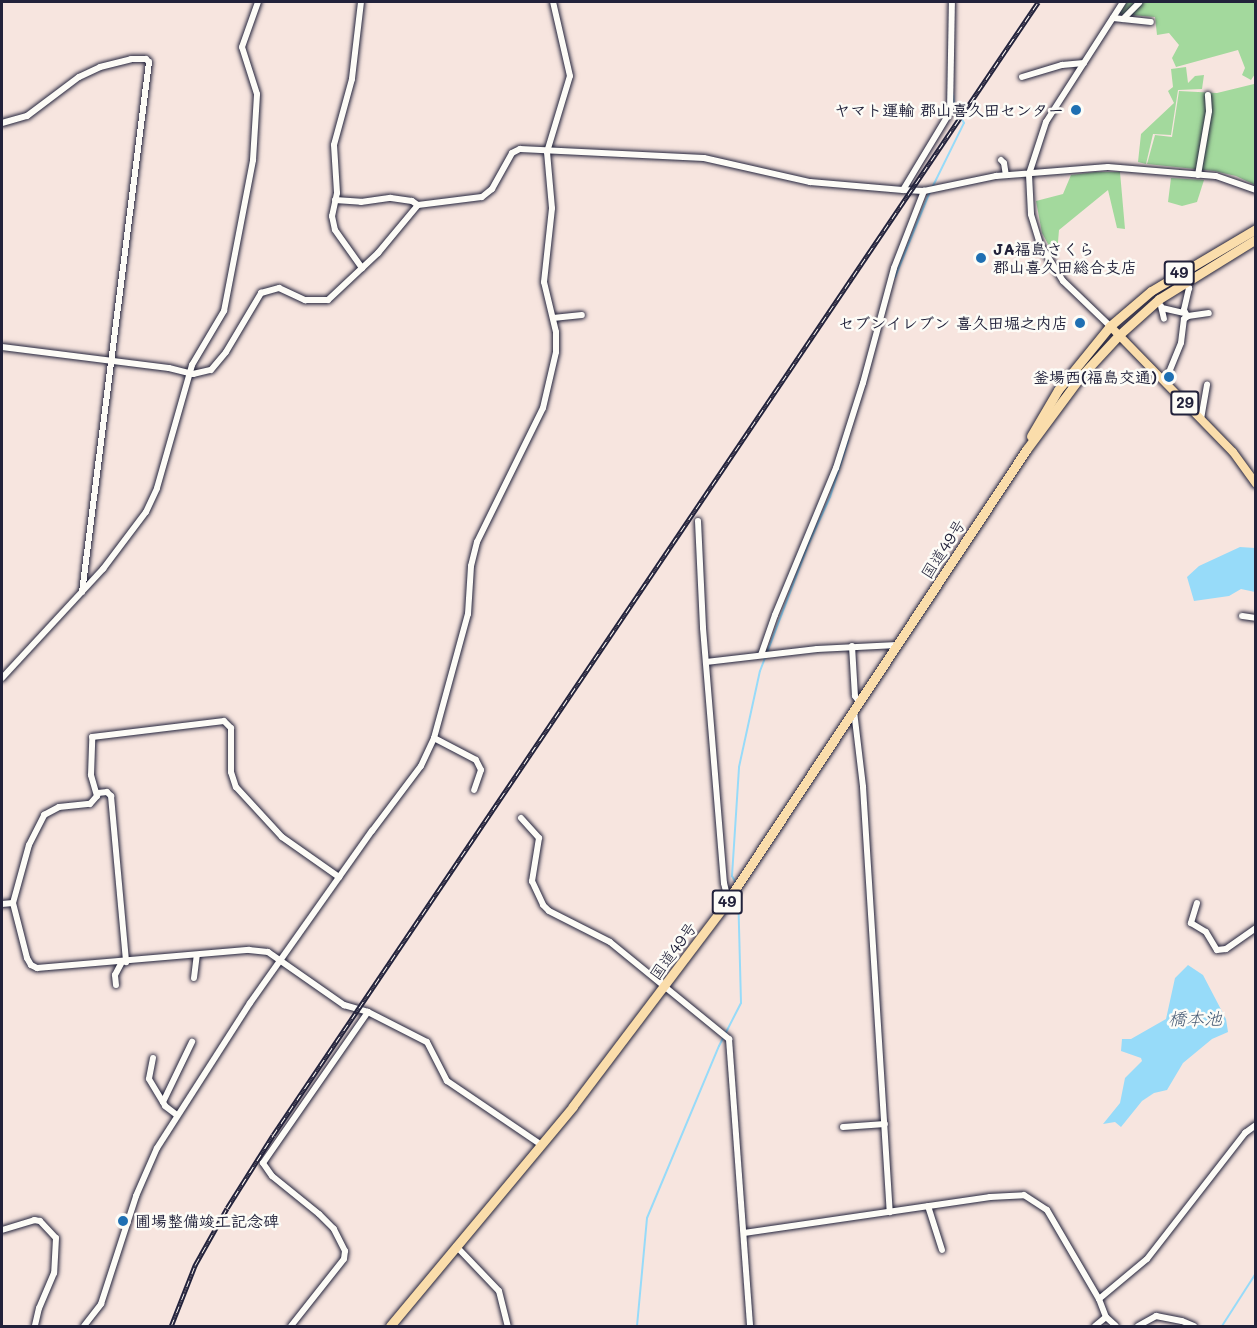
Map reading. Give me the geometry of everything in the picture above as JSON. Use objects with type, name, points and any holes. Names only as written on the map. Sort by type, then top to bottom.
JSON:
[{"type":"highway","name":"国道49号","points":[[1026,450],[1039,420],[1058,390],[1110,326],[1151,291],[1256,229]]},
{"type":"highway","name":"国道49号","points":[[390,1326],[573,1106],[728,901],[1026,450],[1081,376],[1119,335],[1160,304],[1186,280],[1256,239]]},
{"type":"main road","name":"29","points":[[1110,326],[1233,452],[1256,484]]},
{"type":"street","points":[[2,678],[129,538],[150,504],[161,476],[189,373],[224,311],[250,188],[258,104],[242,47],[258,2]]},
{"type":"street","points":[[361,2],[352,79],[334,145],[335,200],[332,216],[333,227],[362,268]]},
{"type":"street","points":[[84,1326],[100,1304],[145,1173],[177,1116],[281,960],[421,766],[434,738],[468,614],[471,566],[477,542],[543,408],[556,352],[553,318],[544,282],[552,216],[547,152],[570,76],[553,2]]},
{"type":"street","points":[[903,190],[950,112],[952,2]]},
{"type":"street","points":[[1110,326],[1063,281],[1040,244],[1031,214],[1029,174],[1046,122],[1123,2]]},
{"type":"street","points":[[1123,19],[1139,3]]},
{"type":"street","points":[[1113,18],[1151,22]]},
{"type":"street","points":[[2,123],[27,116],[79,77],[100,67],[131,59],[146,59],[149,62],[81,593]]},
{"type":"street","points":[[1022,77],[1054,67],[1084,63]]},
{"type":"street","points":[[1198,175],[1209,111],[1208,95]]},
{"type":"street","points":[[2,347],[198,374],[217,365],[261,293],[273,288],[284,289],[305,300],[323,301],[333,297],[418,206],[482,197],[492,189],[512,153],[525,148],[547,152],[705,158],[810,182],[903,190],[924,191],[975,179],[1108,167],[1228,178],[1256,190]]},
{"type":"street","points":[[1001,160],[1004,163],[1006,176]]},
{"type":"street","points":[[761,655],[775,615],[836,468],[863,383],[890,280],[924,191]]},
{"type":"street","points":[[335,200],[361,202],[391,198],[412,201],[418,206]]},
{"type":"street","points":[[1165,382],[1181,342],[1189,288],[1186,280]]},
{"type":"street","points":[[1160,304],[1186,315],[1209,313]]},
{"type":"street","points":[[1160,304],[1164,320]]},
{"type":"street","points":[[553,318],[582,315]]},
{"type":"street","points":[[1201,419],[1207,385]]},
{"type":"street","points":[[698,520],[706,662],[724,883],[728,901]]},
{"type":"street","points":[[1242,616],[1256,618]]},
{"type":"street","points":[[706,662],[852,646],[897,645]]},
{"type":"street","points":[[852,646],[890,1212]]},
{"type":"street","points":[[98,793],[91,774],[91,740],[94,735],[226,722],[231,728],[231,772],[236,788],[282,837],[339,877]]},
{"type":"street","points":[[434,738],[476,760],[481,770],[474,790]]},
{"type":"street","points":[[116,985],[115,975],[124,962],[111,796],[107,792],[98,793],[90,804],[58,807],[44,815],[29,845],[14,903],[27,958],[34,968],[124,962],[258,950],[281,960],[345,1005],[368,1012],[427,1042],[447,1081],[540,1144]]},
{"type":"street","points":[[520,818],[539,838],[532,881],[543,905],[549,911],[610,942],[664,988],[729,1037],[750,1326]]},
{"type":"street","points":[[2,904],[14,903]]},
{"type":"street","points":[[1197,903],[1191,923],[1206,932],[1217,950],[1226,949],[1256,928]]},
{"type":"street","points":[[194,978],[197,955]]},
{"type":"street","points":[[292,1326],[344,1259],[345,1251],[334,1229],[320,1214],[272,1176],[263,1163],[368,1012]]},
{"type":"street","points":[[163,1102],[192,1042]]},
{"type":"street","points":[[153,1058],[149,1079],[163,1102],[177,1116]]},
{"type":"street","points":[[843,1127],[885,1124]]},
{"type":"street","points":[[1099,1299],[1147,1260],[1245,1134],[1256,1125]]},
{"type":"street","points":[[744,1233],[1009,1194],[1033,1198],[1047,1210],[1099,1299],[1106,1317],[1116,1326]]},
{"type":"street","points":[[928,1206],[942,1251]]},
{"type":"street","points":[[2,1230],[34,1220],[40,1221],[56,1238],[54,1273],[39,1308],[35,1326]]},
{"type":"street","points":[[456,1246],[499,1291],[508,1326]]},
{"type":"street","points":[[1138,1326],[1156,1316],[1194,1326]]},
{"type":"street","points":[[1095,1326],[1106,1317]]},
{"type":"green space","points":[[1127,2],[1255,2],[1255,74],[1251,80],[1242,75],[1245,68],[1238,50],[1176,67],[1172,58],[1179,45],[1169,33],[1157,35],[1155,17],[1119,14]]},
{"type":"green space","points":[[1186,67],[1188,83],[1195,76],[1204,75],[1202,89],[1178,90],[1171,135],[1153,134],[1146,164],[1138,162],[1141,134],[1174,103],[1168,91],[1173,87],[1171,69]]},
{"type":"green space","points":[[1254,84],[1255,185],[1236,176],[1214,171],[1147,164],[1155,135],[1172,137],[1179,91],[1217,93]]},
{"type":"green space","points":[[1120,172],[1125,229],[1117,228],[1108,190],[1059,230],[1057,254],[1054,255],[1042,233],[1036,201],[1063,194],[1071,175]]},
{"type":"green space","points":[[1171,178],[1204,180],[1197,202],[1182,206],[1168,202]]},
{"type":"water","points":[[1240,547],[1255,548],[1255,592],[1241,589],[1229,596],[1194,601],[1187,577],[1199,566]]},
{"type":"water","name":"橋本池","points":[[1188,965],[1203,975],[1226,1019],[1228,1032],[1212,1039],[1183,1063],[1167,1090],[1154,1093],[1142,1101],[1121,1127],[1115,1122],[1103,1124],[1120,1103],[1125,1078],[1142,1061],[1141,1058],[1121,1051],[1122,1039],[1131,1039],[1166,1019],[1175,978]]},
{"type":"waterway","points":[[895,277],[929,194],[964,123],[954,104],[953,94]]},
{"type":"waterway","points":[[736,883],[732,876],[739,767],[760,671],[809,543],[830,497],[848,441]]},
{"type":"waterway","points":[[637,1326],[647,1218],[719,1046],[741,1003],[738,888]]},
{"type":"waterway","points":[[1222,1326],[1256,1273]]},
{"type":"railway","points":[[171,1326],[195,1265],[227,1208],[273,1135],[1038,2]]},
{"type":"place","name":"ヤマト運輸 郡山喜久田センター","points":[[1076,110]]},
{"type":"place","name":"JA福島さくら 郡山喜久田総合支店","points":[[981,258]]},
{"type":"place","name":"セブンイレブン 喜久田堀之内店","points":[[1080,323]]},
{"type":"place","name":"釜場西(福島交通)","points":[[1169,377]]},
{"type":"place","name":"圃場整備竣工記念碑","points":[[123,1221]]}]
